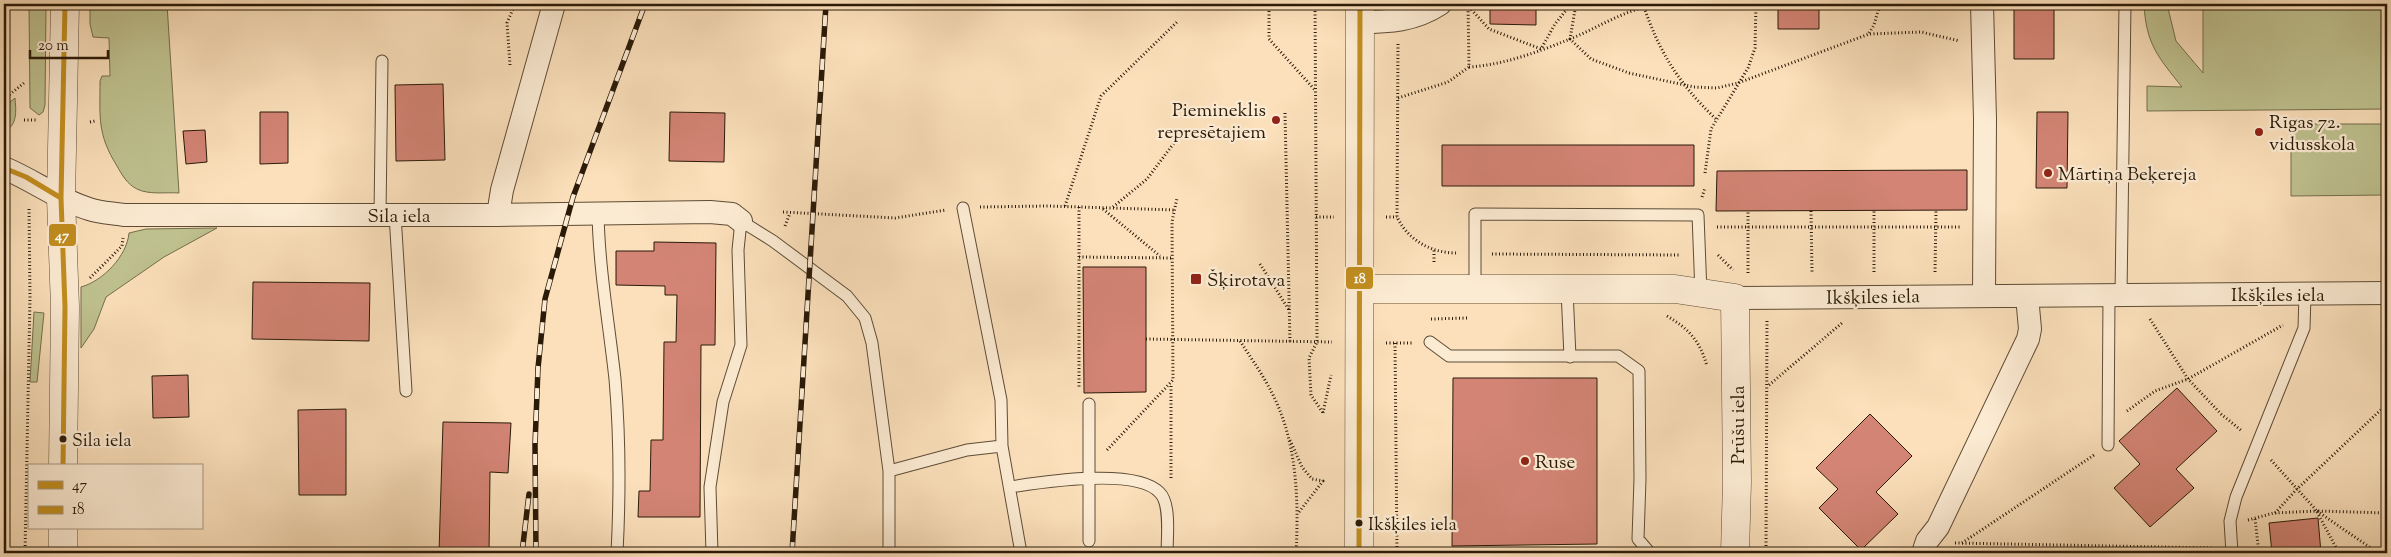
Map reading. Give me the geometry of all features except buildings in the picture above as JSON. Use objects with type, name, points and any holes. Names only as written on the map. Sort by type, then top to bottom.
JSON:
[{"type":"street","points":[[63,464],[64,307],[61,198],[65,4]]},
{"type":"street","points":[[498,215],[502,190],[554,4]]},
{"type":"street","points":[[1360,553],[1360,13],[1398,22],[1427,12],[1440,4]]},
{"type":"street","points":[[1982,4],[1982,47],[1986,118],[1983,227],[1984,295]]},
{"type":"street","name":"Sila iela","points":[[4,168],[26,177],[61,198],[90,210],[124,215],[498,215],[710,212],[732,214],[741,221]]},
{"type":"street","name":"Ikšķiles iela","points":[[1360,289],[1675,289],[1735,298],[2387,293]]},
{"type":"street","points":[[1925,547],[1938,527],[2028,339],[2030,329],[2027,296]]},
{"type":"street","name":"Prūšu iela","points":[[1735,298],[1736,553]]},
{"type":"street","points":[[63,530],[63,553]]},
{"type":"lane","points":[[2108,445],[2125,4]]},
{"type":"lane","points":[[382,61],[388,215],[406,391]]},
{"type":"lane","points":[[964,208],[967,234],[1001,400],[1002,446],[1021,553]]},
{"type":"lane","points":[[598,213],[598,241],[615,380],[620,480],[617,553]]},
{"type":"lane","points":[[1475,290],[1475,214],[1698,215],[1701,293]]},
{"type":"lane","points":[[712,553],[710,487],[723,402],[741,344],[738,250],[741,221],[773,241],[847,296],[865,318],[872,343],[889,471],[889,553]]},
{"type":"lane","points":[[1567,290],[1570,357]]},
{"type":"lane","points":[[2232,551],[2230,522],[2236,497],[2304,328],[2305,294]]},
{"type":"lane","points":[[1430,342],[1450,356],[1618,356],[1639,371],[1640,479],[1638,539],[1650,553]]},
{"type":"lane","points":[[1089,404],[1089,541]]},
{"type":"lane","points":[[889,471],[967,450],[1002,446]]},
{"type":"lane","points":[[1010,487],[1090,473],[1141,482],[1161,493],[1166,506],[1166,553]]},
{"type":"path","points":[[1269,4],[1269,39],[1315,90]]},
{"type":"path","points":[[1315,4],[1317,342],[1309,358],[1311,395],[1323,413]]},
{"type":"path","points":[[1540,49],[1555,24],[1571,4]]},
{"type":"path","points":[[1570,39],[1576,4]]},
{"type":"path","points":[[1398,98],[1448,82],[1469,67],[1490,66],[1570,39],[1607,20],[1644,5],[1660,4]]},
{"type":"path","points":[[1705,173],[1711,129],[1748,68],[1755,48],[1756,4]]},
{"type":"path","points":[[1869,34],[1874,25],[1880,4]]},
{"type":"path","points":[[1468,5],[1488,29],[1540,49]]},
{"type":"path","points":[[1468,5],[1469,67]]},
{"type":"path","points":[[1644,5],[1660,50],[1682,84],[1716,119]]},
{"type":"path","points":[[1065,206],[1101,96],[1177,22]]},
{"type":"path","points":[[1398,22],[1397,217],[1404,230],[1420,242],[1443,253],[1681,255],[1701,266]]},
{"type":"path","points":[[1570,39],[1591,59],[1630,73],[1682,84],[1717,88],[1738,83],[1869,34],[1921,32],[1982,47]]},
{"type":"path","points":[[4,99],[24,83]]},
{"type":"path","points":[[1286,112],[1290,343]]},
{"type":"path","points":[[24,120],[42,120]]},
{"type":"path","points":[[90,122],[95,121]]},
{"type":"path","points":[[1112,208],[1147,179],[1177,139]]},
{"type":"path","points":[[1166,506],[1170,490],[1171,384],[1173,380],[1172,258],[1176,198]]},
{"type":"path","points":[[25,553],[30,298],[28,205]]},
{"type":"path","points":[[1079,207],[1079,392],[1089,404]]},
{"type":"path","points":[[1102,208],[1160,257]]},
{"type":"path","points":[[1144,209],[1175,210]]},
{"type":"path","points":[[1874,210],[1874,273]]},
{"type":"path","points":[[1935,273],[1936,210]]},
{"type":"path","points":[[1748,211],[1748,273]]},
{"type":"path","points":[[1811,211],[1812,273]]},
{"type":"path","points":[[1699,227],[1983,227]]},
{"type":"path","points":[[84,278],[90,278],[122,246],[124,233]]},
{"type":"path","points":[[1079,257],[1172,258]]},
{"type":"path","points":[[1260,264],[1290,311]]},
{"type":"path","points":[[1768,386],[1849,316]]},
{"type":"path","points":[[2149,318],[2188,379],[2221,414],[2258,444],[2296,490],[2317,511],[2378,553]]},
{"type":"path","points":[[1766,553],[1767,319]]},
{"type":"path","points":[[2108,424],[2155,391],[2188,379],[2287,323]]},
{"type":"path","points":[[1146,339],[1360,343]]},
{"type":"path","points":[[1240,341],[1272,393],[1302,466],[1312,479],[1323,481],[1298,512]]},
{"type":"path","points":[[1395,344],[1397,553]]},
{"type":"path","points":[[1090,473],[1171,384]]},
{"type":"path","points":[[2274,513],[2387,404]]},
{"type":"path","points":[[1288,435],[1298,512],[1296,553]]},
{"type":"path","points":[[1961,543],[2108,445]]},
{"type":"path","points":[[2317,511],[2339,553]]},
{"type":"path","points":[[2230,522],[2256,519],[2274,513],[2317,511],[2387,513]]},
{"type":"path","points":[[2256,519],[2259,553]]},
{"type":"path","points":[[1925,547],[1961,543],[2232,551]]},
{"type":"green space","points":[[29,4],[46,4],[45,105],[43,112],[39,115],[30,108]]},
{"type":"green space","points":[[90,4],[167,4],[179,193],[152,193],[137,189],[125,179],[111,155],[103,135],[100,105],[100,81],[102,76],[110,76],[109,38],[93,37],[90,24]]},
{"type":"green space","points":[[2144,4],[2167,4],[2176,41],[2203,73],[2203,4],[2387,4],[2387,109],[2147,111],[2147,86],[2182,87],[2155,49],[2147,30]]},
{"type":"green space","points":[[15,98],[16,112],[14,122],[9,129],[4,131],[4,107]]},
{"type":"green space","points":[[2291,124],[2387,124],[2387,195],[2291,196]]},
{"type":"green space","points":[[217,228],[164,257],[106,297],[94,329],[81,348],[81,287],[98,279],[119,259],[129,233],[146,229]]},
{"type":"green space","points":[[34,312],[44,313],[37,382],[30,382]]},
{"type":"railway","points":[[536,553],[535,445],[538,368],[545,299],[573,197],[645,4]]},
{"type":"railway","points":[[792,553],[826,4]]},
{"type":"railway","points":[[522,553],[529,494]]},
{"type":"transit line","name":"47","points":[[63,464],[65,307],[61,198],[65,4]]},
{"type":"transit line","name":"18","points":[[1359,553],[1360,4]]},
{"type":"transit line","name":"47","points":[[4,168],[26,177],[61,198]]},
{"type":"place","name":"Piemineklis represētajiem","points":[[1276,120]]},
{"type":"place","name":"Rīgas 72. vidusskola","points":[[2259,132]]},
{"type":"place","name":"Mārtiņa Beķereja","points":[[2048,173]]},
{"type":"place","name":"Šķirotava","points":[[1196,279]]},
{"type":"place","name":"Sila iela","points":[[63,439]]},
{"type":"place","name":"Ruse","points":[[1525,461]]},
{"type":"place","name":"Ikšķiles iela","points":[[1359,523]]}]
